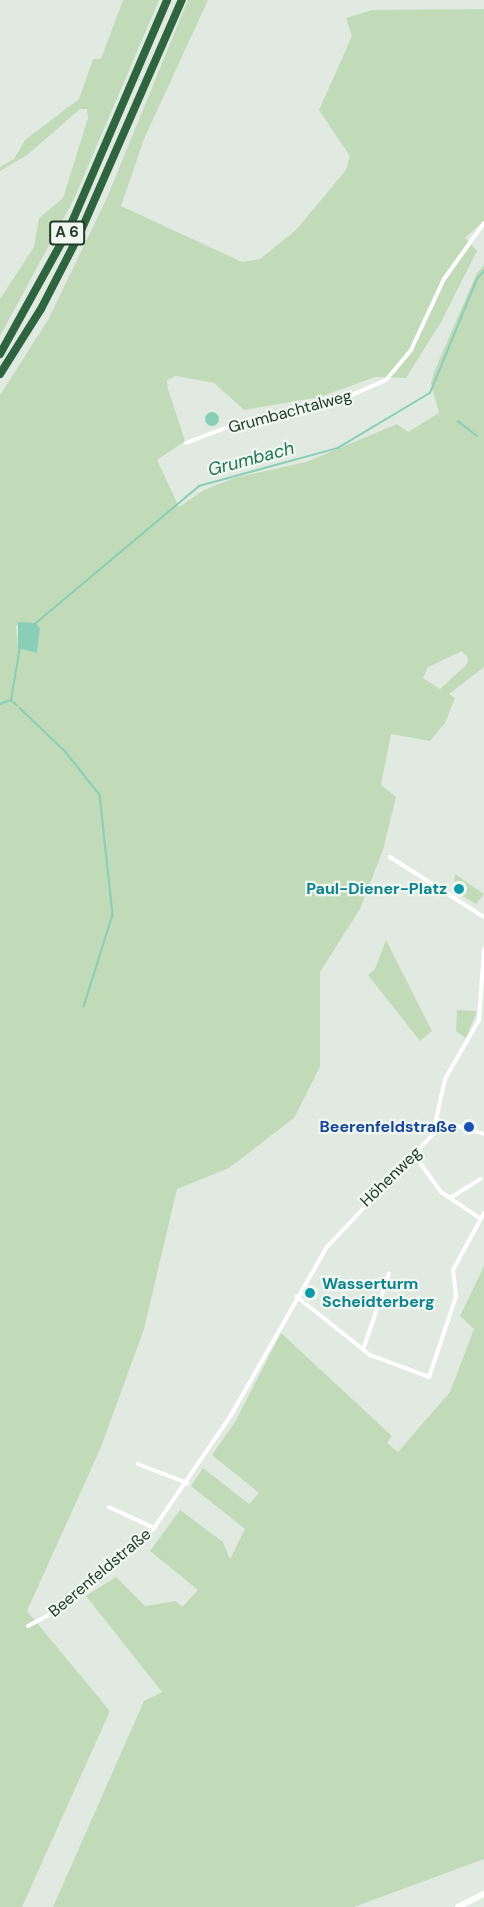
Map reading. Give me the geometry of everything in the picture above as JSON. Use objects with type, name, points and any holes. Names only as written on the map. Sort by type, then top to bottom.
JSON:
[{"type":"highway","name":"A 6","points":[[0,354],[69,229],[167,0]]},
{"type":"highway","name":"A 6","points":[[0,374],[41,309],[80,233],[182,0]]},
{"type":"main road","points":[[458,1907],[484,1894]]},
{"type":"street","name":"Grumbachtalweg","points":[[186,443],[244,421],[331,404],[386,380],[411,350],[449,270],[484,223]]},
{"type":"street","points":[[390,857],[484,917]]},
{"type":"street","name":"Höhenweg","points":[[296,1296],[327,1247],[355,1213],[415,1156],[438,1120],[445,1079],[482,1016],[484,949]]},
{"type":"street","points":[[438,1120],[484,1134]]},
{"type":"street","points":[[415,1156],[432,1183],[478,1217]]},
{"type":"street","points":[[450,1198],[482,1179]]},
{"type":"street","points":[[296,1296],[363,1350],[429,1377],[456,1297],[453,1270],[478,1217],[484,1213]]},
{"type":"street","points":[[363,1350],[389,1273]]},
{"type":"street","name":"Beerenfeldstraße","points":[[28,1626],[63,1607],[154,1528],[187,1484],[231,1415],[296,1296]]},
{"type":"street","points":[[138,1464],[187,1484]]},
{"type":"street","points":[[109,1507],[154,1528]]},
{"type":"shaded area","points":[[123,0],[159,0],[74,199],[0,336],[0,299],[34,247],[39,218],[63,198],[88,118],[87,109],[80,109],[27,155],[0,171],[0,167],[14,159],[25,140],[79,99],[93,59],[101,59]]},
{"type":"shaded area","points":[[188,0],[208,0],[144,139],[121,206],[242,262],[260,259],[296,230],[346,170],[350,156],[319,110],[352,36],[346,18],[372,10],[484,9],[484,221],[465,238],[477,251],[441,322],[406,378],[375,377],[320,397],[244,410],[214,383],[176,376],[167,380],[185,441],[157,460],[179,507],[204,490],[234,478],[306,462],[397,424],[408,432],[439,413],[431,384],[434,372],[477,273],[484,265],[484,667],[449,694],[455,698],[445,723],[430,741],[391,734],[381,785],[396,797],[383,850],[360,909],[320,972],[320,1067],[294,1118],[229,1168],[177,1189],[144,1329],[101,1447],[27,1611],[110,1711],[22,1907],[0,1907],[0,395],[48,320],[106,200]],"holes":[[[37,623],[40,628],[37,653],[18,648],[16,626]],[[462,651],[468,658],[467,664],[440,689],[423,678],[428,667]]]},
{"type":"shaded area","points":[[212,412],[217,414],[219,419],[217,424],[212,426],[207,424],[205,419],[207,414]]},
{"type":"shaded area","points":[[18,622],[36,623],[40,628],[37,653],[18,648]]},
{"type":"shaded area","points":[[455,874],[484,894],[476,904],[454,891]]},
{"type":"shaded area","points":[[386,940],[432,1031],[420,1041],[368,975],[375,969]]},
{"type":"shaded area","points":[[457,1010],[477,1011],[466,1038],[456,1031]]},
{"type":"shaded area","points":[[484,1266],[484,1859],[354,1907],[53,1907],[144,1701],[162,1692],[86,1596],[116,1577],[145,1606],[176,1601],[182,1607],[198,1590],[150,1551],[180,1510],[223,1542],[230,1559],[245,1529],[191,1486],[203,1468],[249,1504],[259,1493],[212,1455],[235,1422],[281,1333],[392,1436],[387,1443],[398,1452],[450,1392],[474,1329],[460,1316]]},
{"type":"waterway","name":"Grumbach","points":[[36,623],[199,486],[338,448],[430,393],[477,279],[484,271]]},
{"type":"waterway","points":[[458,421],[477,436]]},
{"type":"waterway","name":"Grumbach","points":[[0,704],[11,700],[20,647]]},
{"type":"waterway","name":"Grumbach","points":[[11,700],[17,705]]},
{"type":"waterway","points":[[20,708],[65,751],[100,795],[113,915],[84,1007]]},
{"type":"place","name":"Paul-Diener-Platz","points":[[459,889]]},
{"type":"place","name":"Beerenfeldstraße","points":[[469,1127]]},
{"type":"place","name":"Wasserturm Scheidterberg","points":[[310,1293]]}]
